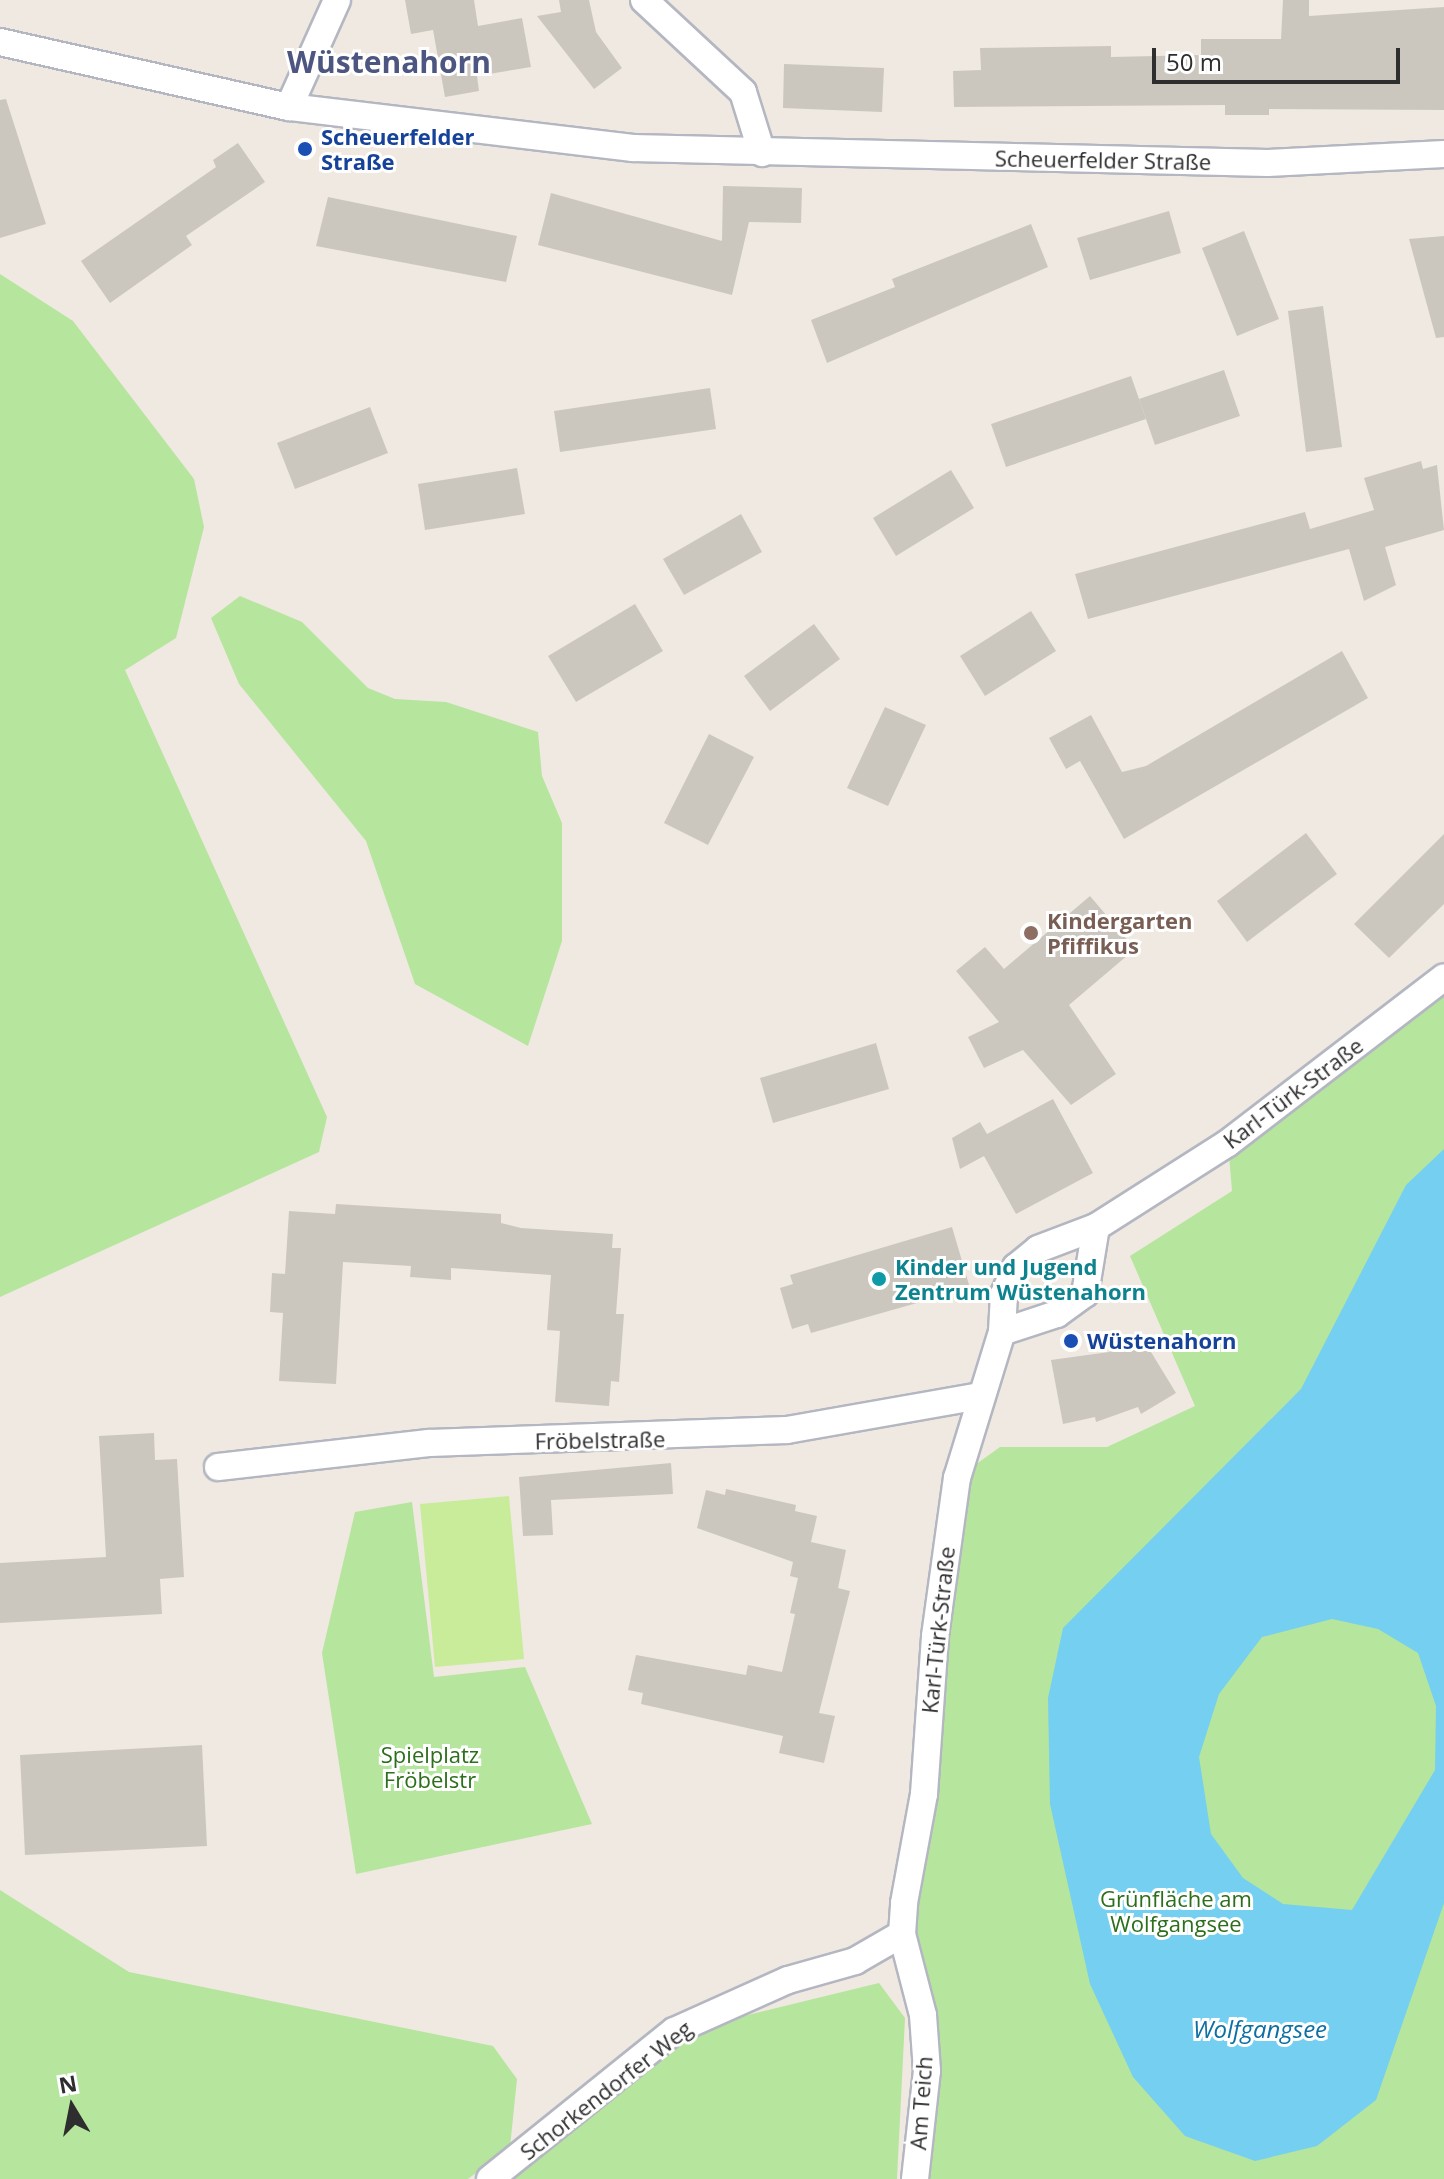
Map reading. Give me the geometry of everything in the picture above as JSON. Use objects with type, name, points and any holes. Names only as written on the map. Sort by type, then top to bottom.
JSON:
[{"type":"street","points":[[289,107],[337,0]]},
{"type":"street","points":[[644,0],[743,92],[762,153]]},
{"type":"street","name":"Scheuerfelder Straße","points":[[0,42],[289,107],[525,139],[762,153],[1268,163],[1444,154]]},
{"type":"street","name":"Karl-Türk-Straße","points":[[902,1934],[924,1794],[940,1584],[957,1478],[1002,1332],[1004,1294],[1016,1267],[1038,1249],[1096,1227],[1228,1143],[1444,977]]},
{"type":"street","points":[[1002,1332],[1057,1314],[1085,1294],[1096,1227]]},
{"type":"street","name":"Fröbelstraße","points":[[218,1467],[429,1443],[700,1438],[787,1430],[980,1396]]},
{"type":"street","name":"Schorkendorfer Weg","points":[[490,2179],[674,2031],[788,1980],[855,1961],[902,1934]]},
{"type":"street","name":"Am Teich","points":[[902,1934],[923,2015],[927,2071],[915,2179]]},
{"type":"green space","points":[[0,274],[73,321],[194,479],[204,527],[176,638],[125,670],[327,1117],[319,1152],[0,1297]]},
{"type":"green space","points":[[240,596],[302,622],[368,688],[395,699],[446,702],[538,732],[542,776],[562,823],[562,941],[528,1046],[415,984],[366,841],[239,684],[211,618]]},
{"type":"green space","name":"Grünfläche am Wolfgangsee","points":[[1444,977],[1444,2179],[915,2179],[927,2071],[902,1934],[957,1478],[1000,1447],[1107,1447],[1195,1406],[1130,1256],[1232,1191],[1228,1143]]},
{"type":"green space","points":[[509,1496],[524,1659],[435,1667],[420,1504]]},
{"type":"green space","name":"Spielplatz Fröbelstr","points":[[412,1502],[434,1677],[525,1667],[592,1824],[356,1874],[322,1653],[355,1512]]},
{"type":"green space","points":[[0,1890],[129,1972],[493,2046],[517,2079],[510,2147],[468,2179],[0,2179]]},
{"type":"green space","points":[[879,1983],[905,2018],[897,2179],[506,2179],[677,2043],[744,2016]]},
{"type":"water","name":"Wolfgangsee","points":[[1444,1149],[1444,1903],[1376,2100],[1317,2146],[1255,2161],[1185,2136],[1133,2077],[1090,1984],[1050,1804],[1048,1698],[1063,1628],[1301,1389],[1406,1185]],"holes":[[[1332,1619],[1378,1629],[1418,1653],[1436,1706],[1435,1770],[1352,1910],[1283,1904],[1243,1878],[1211,1834],[1199,1757],[1219,1694],[1262,1637]]]},
{"type":"building","points":[[405,0],[474,0],[478,26],[522,18],[531,67],[477,76],[479,91],[445,97],[433,30],[411,34]]},
{"type":"building","points":[[559,0],[589,0],[596,32],[622,68],[594,89],[537,16],[561,12]]},
{"type":"building","points":[[1283,0],[1309,0],[1309,16],[1444,7],[1444,110],[1269,109],[1269,115],[1225,115],[1225,105],[954,107],[953,71],[981,70],[980,48],[1111,46],[1111,57],[1201,55],[1201,39],[1281,39]]},
{"type":"building","points":[[784,64],[884,68],[882,112],[783,108]]},
{"type":"building","points":[[6,99],[46,224],[0,238],[0,100]]},
{"type":"building","points":[[238,143],[265,182],[186,236],[192,245],[110,303],[81,261],[216,167],[213,160]]},
{"type":"building","points":[[723,186],[802,188],[801,223],[749,222],[732,295],[538,245],[551,193],[722,241]]},
{"type":"building","points":[[328,197],[517,236],[506,282],[316,246]]},
{"type":"building","points":[[1169,211],[1181,253],[1090,280],[1077,238]]},
{"type":"building","points":[[1031,224],[1048,267],[827,363],[811,320],[895,287],[892,279]]},
{"type":"building","points":[[1244,231],[1279,319],[1237,336],[1202,248]]},
{"type":"building","points":[[1444,236],[1444,337],[1436,338],[1409,239]]},
{"type":"building","points":[[1323,306],[1342,447],[1306,452],[1288,311]]},
{"type":"building","points":[[1224,370],[1240,416],[1155,445],[1139,399]]},
{"type":"building","points":[[1131,376],[1146,419],[1006,467],[991,424]]},
{"type":"building","points":[[710,388],[716,429],[560,452],[554,411]]},
{"type":"building","points":[[370,407],[388,453],[295,489],[277,443]]},
{"type":"building","points":[[1421,461],[1423,469],[1437,465],[1444,530],[1385,547],[1396,585],[1364,601],[1349,549],[1088,619],[1075,574],[1305,512],[1310,529],[1374,510],[1364,478]]},
{"type":"building","points":[[517,468],[525,514],[425,530],[418,484]]},
{"type":"building","points":[[951,470],[974,508],[896,556],[873,518]]},
{"type":"building","points":[[741,514],[762,552],[684,595],[663,559]]},
{"type":"building","points":[[635,604],[663,651],[576,702],[548,656]]},
{"type":"building","points":[[1031,611],[1056,651],[985,696],[960,656]]},
{"type":"building","points":[[814,624],[840,659],[770,711],[744,676]]},
{"type":"building","points":[[1342,651],[1368,698],[1124,839],[1080,761],[1066,769],[1049,738],[1091,715],[1122,772],[1146,766]]},
{"type":"building","points":[[885,707],[926,725],[888,806],[847,788]]},
{"type":"building","points":[[709,734],[754,757],[708,845],[664,823]]},
{"type":"building","points":[[1306,833],[1337,874],[1247,942],[1217,901]]},
{"type":"building","points":[[1444,834],[1444,904],[1389,958],[1354,924]]},
{"type":"building","points":[[1090,896],[1135,949],[1069,1005],[1116,1074],[1071,1105],[1023,1050],[984,1068],[968,1037],[999,1022],[956,971],[985,947],[1004,969]]},
{"type":"building","points":[[876,1043],[889,1089],[773,1123],[760,1078]]},
{"type":"building","points":[[1053,1099],[1093,1173],[1016,1214],[984,1156],[960,1169],[952,1138],[980,1122],[987,1134]]},
{"type":"building","points":[[336,1204],[501,1214],[501,1223],[521,1228],[613,1234],[612,1248],[621,1248],[616,1314],[624,1314],[619,1382],[611,1381],[609,1406],[555,1402],[560,1331],[547,1330],[551,1275],[451,1268],[451,1280],[410,1277],[411,1266],[343,1262],[336,1384],[279,1381],[283,1313],[270,1312],[272,1273],[285,1274],[289,1211],[335,1214]]},
{"type":"building","name":"Kinder und Jugend Zentrum Wüstenahorn","points":[[952,1227],[970,1288],[811,1333],[808,1324],[792,1329],[780,1288],[793,1284],[790,1275]]},
{"type":"building","points":[[1140,1334],[1176,1393],[1141,1414],[1138,1407],[1096,1422],[1095,1417],[1063,1424],[1051,1360],[1109,1352]]},
{"type":"building","points":[[154,1433],[155,1460],[177,1459],[184,1577],[160,1579],[162,1614],[0,1623],[0,1563],[106,1557],[99,1436]]},
{"type":"building","points":[[671,1463],[673,1494],[551,1500],[553,1535],[523,1536],[519,1477]]},
{"type":"building","points":[[726,1489],[796,1505],[795,1511],[817,1516],[811,1542],[846,1550],[838,1588],[850,1591],[819,1713],[835,1716],[824,1763],[779,1753],[783,1736],[641,1704],[643,1693],[628,1690],[636,1655],[746,1675],[748,1665],[782,1672],[795,1614],[790,1613],[798,1578],[790,1576],[793,1562],[697,1528],[706,1490],[725,1495]]},
{"type":"building","points":[[202,1745],[207,1846],[25,1855],[20,1755]]},
{"type":"place","name":"Scheuerfelder Straße","points":[[305,149]]},
{"type":"place","name":"Kindergarten Pfiffikus","points":[[1031,933]]},
{"type":"place","name":"Kinder und Jugend Zentrum Wüstenahorn","points":[[879,1279]]},
{"type":"place","name":"Wüstenahorn","points":[[1071,1341]]},
{"type":"district","name":"Wüstenahorn","points":[[389,62]]}]
